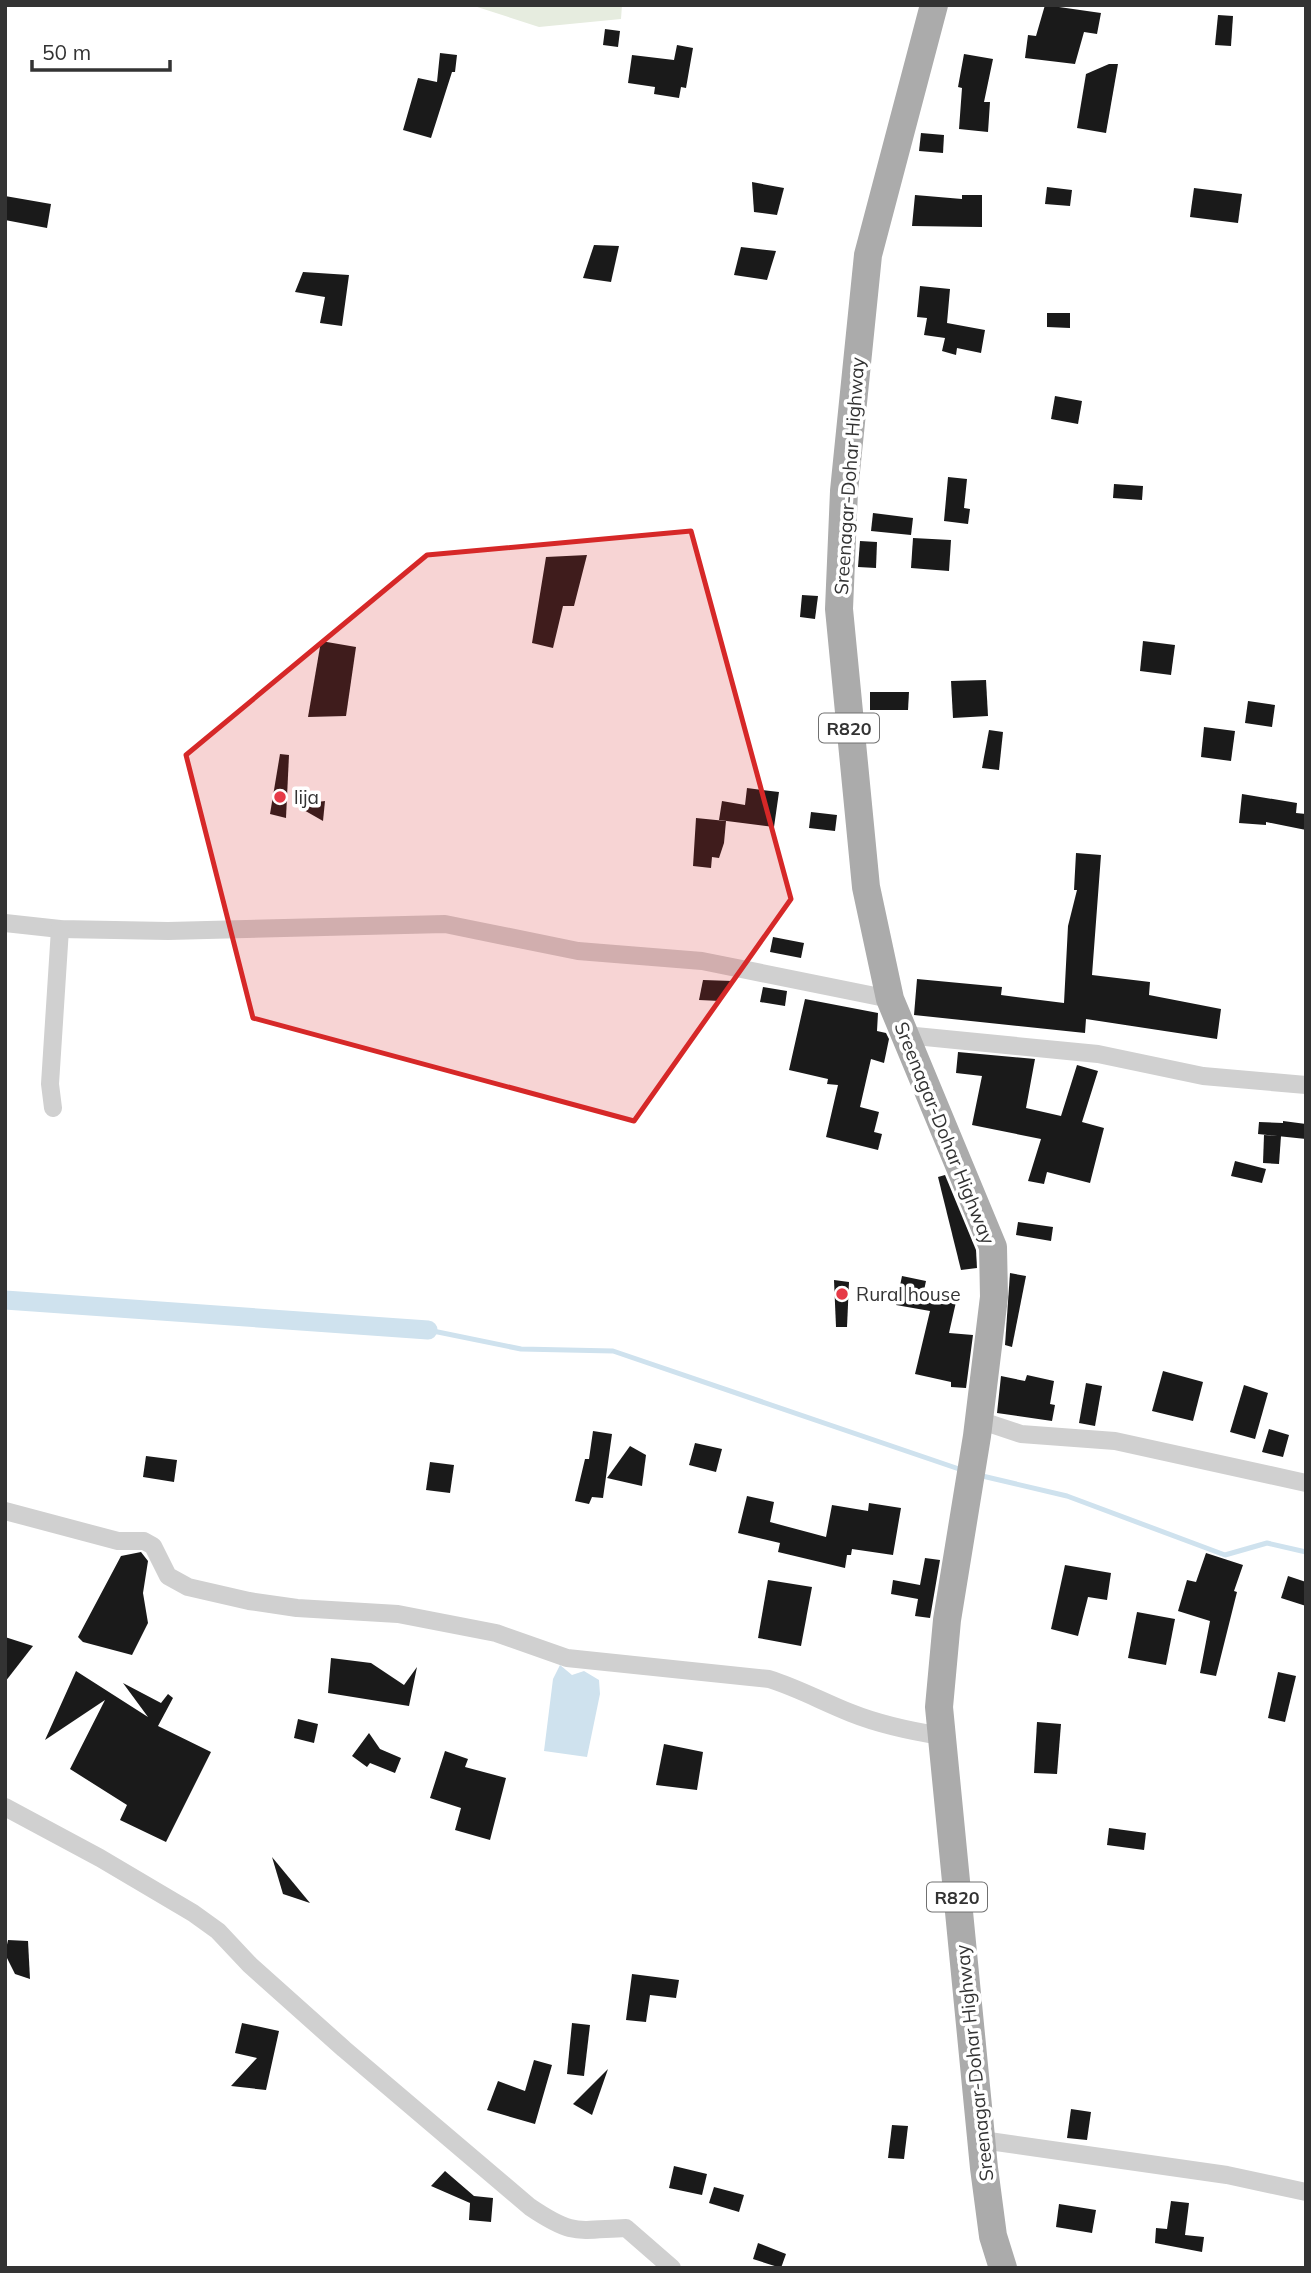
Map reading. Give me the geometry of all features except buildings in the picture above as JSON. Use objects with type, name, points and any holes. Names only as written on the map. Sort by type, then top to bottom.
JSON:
[{"type":"main road","name":"Sreenagar-Dohar Highway","points":[[934,5],[868,255],[844,491],[839,609],[866,887],[890,999],[993,1247],[994,1297],[978,1428],[960,1525],[940,1694],[982,2140],[993,2236],[1003,2268]]},
{"type":"street","points":[[5,923],[60,929],[233,930],[445,924],[578,951],[702,961],[890,999]]},
{"type":"street","points":[[53,1108],[50,1084],[60,929]]},
{"type":"street","points":[[905,1035],[1098,1054],[1203,1076],[1306,1085]]},
{"type":"street","points":[[978,1428],[1115,1441],[1306,1483]]},
{"type":"street","points":[[5,1511],[118,1541],[144,1541],[153,1546],[168,1576],[188,1587],[297,1608],[398,1614],[496,1633],[567,1658],[769,1679],[797,1687],[849,1713],[895,1729],[942,1736]]},
{"type":"street","points":[[5,1807],[100,1858],[193,1913],[218,1931],[250,1965],[344,2049],[530,2207],[561,2228],[584,2233],[626,2228],[672,2268]]},
{"type":"street","points":[[982,2140],[1227,2175],[1306,2192]]},
{"type":"highlighted area","points":[[691,531],[791,899],[634,1121],[253,1018],[186,755],[427,555]]},
{"type":"shaded area","points":[[471,5],[622,5],[621,19],[539,27]]},
{"type":"water","points":[[560,1665],[572,1675],[584,1671],[599,1680],[600,1694],[587,1757],[544,1751],[553,1679]]},
{"type":"waterway","points":[[5,1300],[428,1330]]},
{"type":"waterway","points":[[428,1330],[521,1349],[613,1351],[962,1470]]},
{"type":"waterway","points":[[978,1475],[1067,1496],[1225,1555],[1267,1543],[1306,1552]]},
{"type":"place","name":"lija","points":[[280,797]]},
{"type":"place","name":"Rural house","points":[[842,1294]]}]
